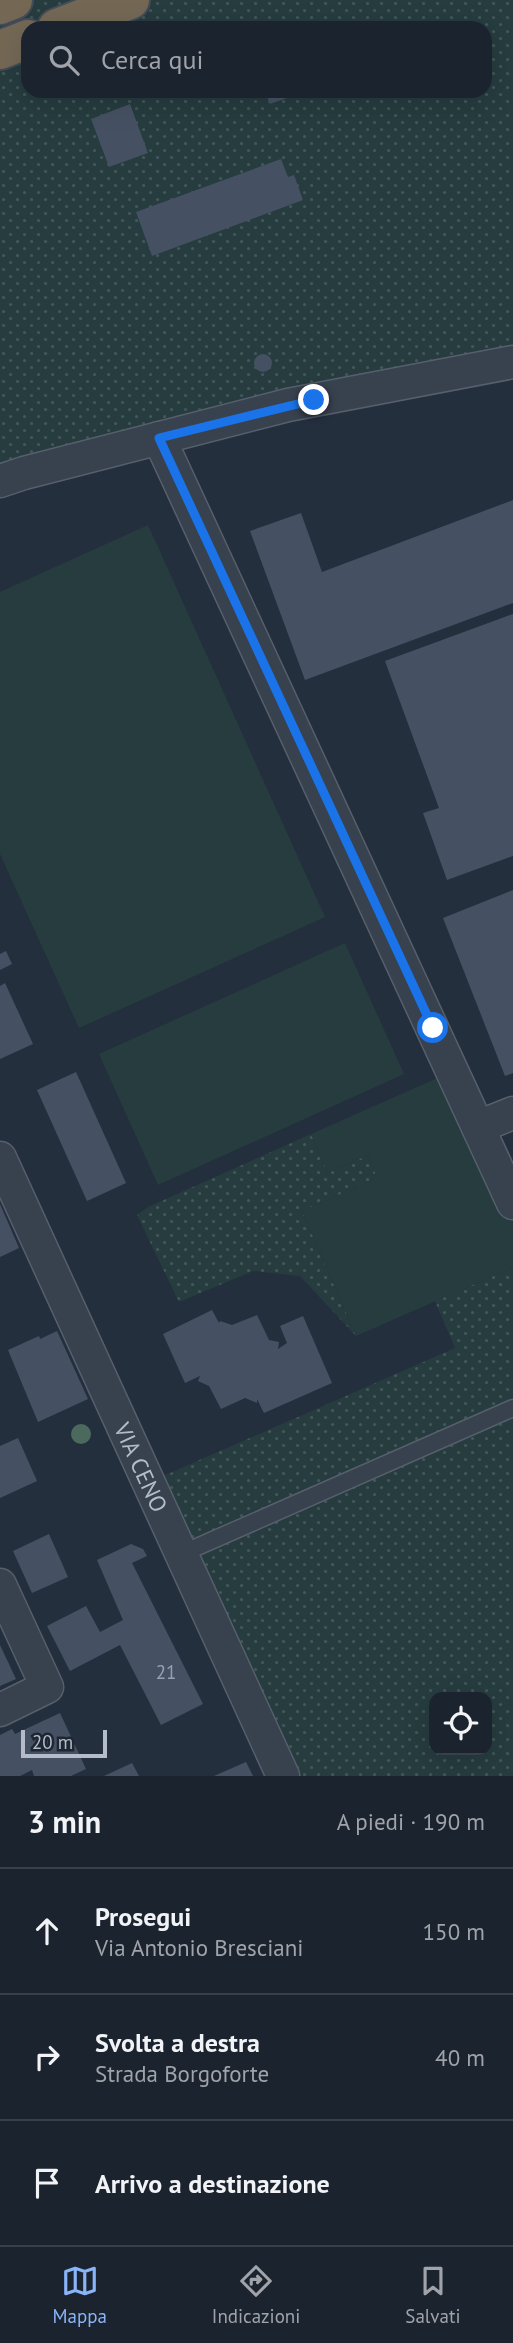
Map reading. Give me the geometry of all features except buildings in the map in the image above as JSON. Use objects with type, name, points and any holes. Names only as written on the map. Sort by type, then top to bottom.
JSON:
[{"type":"highway","points":[[0,5],[13,0]]},
{"type":"highway","points":[[75,21],[130,0]]},
{"type":"highway","points":[[0,50],[21,42]]},
{"type":"street","points":[[0,481],[23,472],[288,405],[513,362]]},
{"type":"street","points":[[159,438],[513,1203]]},
{"type":"street","points":[[478,1126],[513,1113]]},
{"type":"street","name":"VIA CENO","points":[[0,1158],[283,1776]]},
{"type":"street","points":[[0,1586],[47,1687],[0,1710]]},
{"type":"lane","points":[[181,1554],[513,1408]]},
{"type":"green space","points":[[0,0],[513,0],[513,366],[0,490]]},
{"type":"green space","points":[[148,525],[325,917],[79,1028],[0,854],[0,592]]},
{"type":"green space","points":[[345,943],[404,1074],[158,1185],[99,1054]]},
{"type":"green space","points":[[451,1072],[513,1209],[513,1267],[356,1336],[302,1211],[377,1178],[368,1155],[328,1173],[311,1134]]},
{"type":"green space","points":[[311,1134],[328,1173],[368,1155],[378,1178],[302,1211],[356,1336],[300,1276],[253,1271],[179,1302],[137,1215],[148,1207]]},
{"type":"green space","points":[[513,1267],[513,1776],[285,1776],[154,1480],[455,1348],[435,1301]]},
{"type":"route","points":[[314,400],[159,438],[433,1028]]}]
